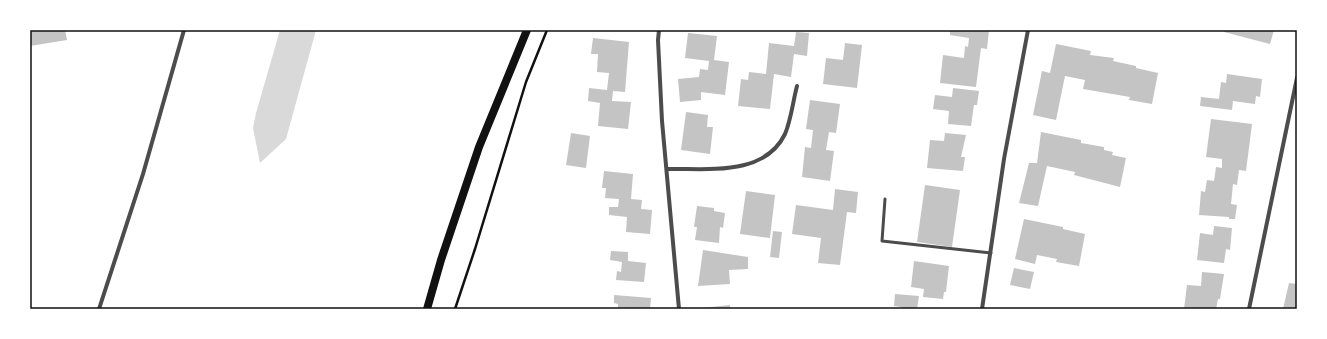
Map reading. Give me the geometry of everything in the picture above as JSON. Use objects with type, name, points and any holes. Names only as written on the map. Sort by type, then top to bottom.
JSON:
[{"type":"main road","points":[[427,309],[441,260],[479,147],[527,30]]},
{"type":"street","points":[[99,309],[143,174],[184,30]]},
{"type":"street","points":[[659,30],[658,40],[662,121],[679,309]]},
{"type":"street","points":[[982,309],[1004,159],[1028,30]]},
{"type":"street","points":[[1249,309],[1297,78]]},
{"type":"street","points":[[667,169],[732,168],[757,162],[776,148],[785,133],[797,86]]},
{"type":"lane","points":[[885,199],[882,242],[990,253]]},
{"type":"path","points":[[455,309],[476,249],[526,82],[547,30]]},
{"type":"shaded area","points":[[280,30],[316,30],[286,139],[260,163],[253,128]]},
{"type":"building","points":[[30,30],[65,30],[67,40],[30,46]]},
{"type":"building","points":[[950,30],[989,30],[987,49],[981,48],[976,87],[940,83],[943,55],[964,58],[965,46],[968,47],[969,38],[950,35]]},
{"type":"building","points":[[1225,30],[1274,30],[1270,44],[1224,32]]},
{"type":"building","points":[[796,32],[809,33],[807,56],[794,54],[791,77],[774,74],[770,109],[738,106],[741,79],[748,80],[749,72],[766,74],[769,43],[794,46]]},
{"type":"building","points":[[688,33],[717,36],[714,60],[729,62],[725,95],[701,92],[701,100],[680,102],[678,79],[699,77],[700,69],[708,70],[709,61],[685,58]]},
{"type":"building","points":[[593,38],[629,42],[625,92],[613,91],[612,101],[631,102],[628,129],[598,126],[600,103],[588,101],[589,88],[607,90],[609,73],[597,72],[598,54],[591,54]]},
{"type":"building","points":[[845,43],[862,45],[857,88],[823,84],[826,58],[843,60]]},
{"type":"building","points":[[1056,44],[1091,51],[1090,55],[1114,58],[1113,61],[1158,73],[1152,104],[1129,100],[1130,97],[1083,89],[1085,80],[1065,76],[1056,120],[1033,115],[1042,71],[1050,73]]},
{"type":"building","points":[[1227,74],[1262,79],[1260,97],[1256,96],[1255,104],[1233,101],[1232,110],[1200,106],[1201,97],[1219,99],[1221,82],[1226,83]]},
{"type":"building","points":[[953,88],[979,91],[977,105],[974,105],[971,126],[948,124],[949,111],[933,109],[935,95],[952,97]]},
{"type":"building","points":[[810,100],[840,104],[836,133],[829,132],[826,150],[834,151],[830,181],[802,177],[805,147],[811,148],[813,130],[806,129]]},
{"type":"building","points":[[686,112],[708,115],[707,127],[713,127],[710,154],[681,150]]},
{"type":"building","points":[[1211,119],[1252,124],[1246,171],[1239,170],[1237,185],[1233,184],[1231,204],[1237,205],[1235,219],[1229,219],[1229,217],[1199,215],[1201,191],[1205,192],[1207,180],[1214,181],[1216,167],[1222,168],[1222,159],[1206,157]]},
{"type":"building","points":[[1041,132],[1081,140],[1081,143],[1104,147],[1104,150],[1113,152],[1112,155],[1126,158],[1120,187],[1074,175],[1075,172],[1047,166],[1038,206],[1019,203],[1029,163],[1037,163]]},
{"type":"building","points":[[571,133],[590,136],[586,168],[566,165]]},
{"type":"building","points":[[945,133],[966,135],[961,157],[965,157],[963,171],[927,168],[930,140],[944,141]]},
{"type":"building","points":[[604,171],[633,174],[631,199],[642,200],[641,209],[652,210],[650,234],[626,232],[627,217],[609,215],[609,207],[618,207],[619,199],[605,198],[606,188],[602,188]]},
{"type":"building","points":[[925,185],[960,190],[952,247],[917,242]]},
{"type":"building","points":[[835,189],[858,192],[856,213],[847,212],[840,265],[818,263],[821,238],[792,234],[796,205],[833,210]]},
{"type":"building","points":[[746,191],[775,195],[770,238],[740,234]]},
{"type":"building","points":[[697,206],[714,208],[714,211],[725,213],[723,228],[720,227],[719,243],[695,240],[697,227],[694,227]]},
{"type":"building","points":[[1024,219],[1063,227],[1063,229],[1085,234],[1079,266],[1056,262],[1057,259],[1037,255],[1035,264],[1015,259]]},
{"type":"building","points":[[1214,226],[1232,228],[1230,250],[1226,249],[1224,263],[1197,260],[1200,233],[1213,235]]},
{"type":"building","points":[[773,231],[782,232],[779,258],[770,257]]},
{"type":"building","points":[[703,250],[748,257],[748,269],[729,270],[730,284],[698,286]]},
{"type":"building","points":[[611,251],[628,252],[628,261],[646,263],[644,282],[616,280],[617,271],[621,272],[622,262],[610,260]]},
{"type":"building","points":[[914,261],[949,266],[946,292],[944,292],[943,299],[923,297],[924,289],[911,287]]},
{"type":"building","points":[[1014,268],[1034,272],[1030,289],[1010,285]]},
{"type":"building","points":[[1202,272],[1224,274],[1220,299],[1218,299],[1216,309],[1184,309],[1187,285],[1201,286]]},
{"type":"building","points":[[1289,283],[1297,284],[1297,309],[1283,309]]},
{"type":"building","points":[[895,294],[919,296],[917,309],[901,309],[901,307],[894,306]]},
{"type":"building","points":[[614,295],[651,298],[650,309],[618,309],[618,304],[614,303]]},
{"type":"building","points":[[730,305],[730,309],[702,309],[702,308]]}]
